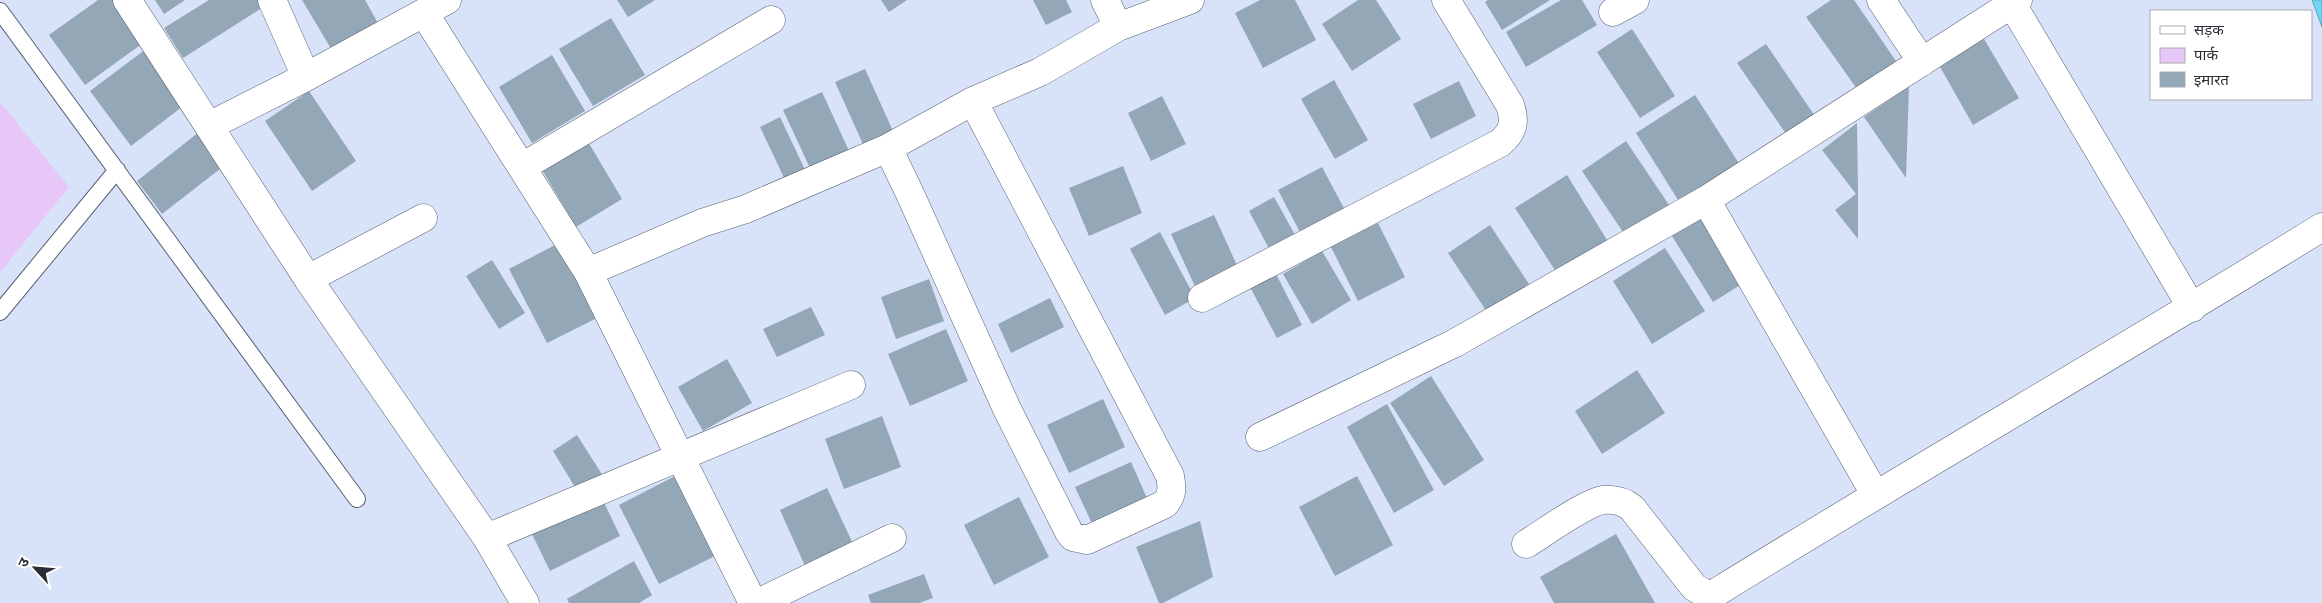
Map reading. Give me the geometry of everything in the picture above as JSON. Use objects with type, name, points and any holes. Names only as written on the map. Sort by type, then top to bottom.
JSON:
[{"type":"street","points":[[127,0],[308,279],[487,538],[525,603]]},
{"type":"street","points":[[272,0],[306,77]]},
{"type":"street","points":[[1105,0],[1118,26]]},
{"type":"street","points":[[588,272],[702,223],[746,209],[888,148],[973,101],[1040,72],[1118,26],[1190,0]]},
{"type":"street","points":[[1202,298],[1500,143],[1510,135],[1514,115],[1510,105],[1446,0]]},
{"type":"street","points":[[1881,0],[1922,62]]},
{"type":"street","points":[[1260,436],[1455,343],[1706,200],[2015,2],[2192,308]]},
{"type":"street","points":[[209,126],[306,77],[436,6],[522,167],[588,272],[754,603]]},
{"type":"street","points":[[522,167],[771,20]]},
{"type":"street","points":[[888,148],[912,196],[1007,409],[1069,532],[1073,537],[1087,540],[1165,504],[1170,497],[1172,488],[1170,476],[973,101]]},
{"type":"street","points":[[1706,200],[1876,494]]},
{"type":"street","points":[[308,279],[424,218]]},
{"type":"street","points":[[1526,544],[1602,500],[1625,502],[1632,508],[1694,587],[1707,595],[1716,592],[1876,494],[2192,308],[2322,227]]},
{"type":"street","points":[[487,538],[851,386]]},
{"type":"street","points":[[758,603],[892,538]]},
{"type":"lane","points":[[0,11],[357,499]]},
{"type":"lane","points":[[0,312],[117,170]]},
{"type":"green space","points":[[0,102],[69,187],[0,272]]},
{"type":"water","points":[[2312,0],[2322,0],[2322,27]]},
{"type":"building","points":[[98,0],[124,0],[150,38],[85,85],[49,35]]},
{"type":"building","points":[[155,0],[185,0],[164,14]]},
{"type":"building","points":[[209,0],[261,0],[265,6],[183,58],[164,28]]},
{"type":"building","points":[[302,0],[365,0],[379,25],[333,52]]},
{"type":"building","points":[[617,0],[655,0],[628,17]]},
{"type":"building","points":[[881,0],[907,0],[889,12]]},
{"type":"building","points":[[1033,0],[1066,0],[1072,12],[1046,25]]},
{"type":"building","points":[[1260,0],[1295,0],[1316,40],[1263,68],[1235,13]]},
{"type":"building","points":[[1358,0],[1376,0],[1401,39],[1352,71],[1322,24]]},
{"type":"building","points":[[1488,0],[1550,0],[1502,30],[1485,2]]},
{"type":"building","points":[[1561,0],[1582,0],[1597,25],[1526,67],[1506,32]]},
{"type":"building","points":[[1831,0],[1854,0],[1896,61],[1857,89],[1806,17]]},
{"type":"building","points":[[611,18],[645,75],[593,106],[559,49]]},
{"type":"building","points":[[1632,29],[1675,96],[1640,118],[1597,52]]},
{"type":"building","points":[[1984,39],[2019,98],[1973,125],[1939,65]]},
{"type":"building","points":[[1766,44],[1817,119],[1789,138],[1737,63]]},
{"type":"building","points":[[150,46],[191,100],[131,146],[90,91]]},
{"type":"building","points":[[552,55],[585,111],[532,143],[499,87]]},
{"type":"building","points":[[865,69],[897,140],[867,153],[835,82]]},
{"type":"building","points":[[1334,80],[1368,140],[1335,159],[1301,99]]},
{"type":"building","points":[[1459,81],[1476,116],[1431,139],[1413,104]]},
{"type":"building","points":[[1909,86],[1906,178],[1864,117]]},
{"type":"building","points":[[309,91],[356,161],[312,191],[265,121]]},
{"type":"building","points":[[822,92],[850,153],[811,170],[783,110]]},
{"type":"building","points":[[1695,95],[1740,165],[1680,203],[1636,133]]},
{"type":"building","points":[[1162,96],[1186,144],[1151,161],[1128,113]]},
{"type":"building","points":[[780,117],[807,174],[787,184],[760,127]]},
{"type":"building","points":[[1857,123],[1858,239],[1835,210],[1856,194],[1822,150]]},
{"type":"building","points":[[199,132],[225,165],[162,214],[137,181]]},
{"type":"building","points":[[587,140],[622,199],[576,227],[541,168]]},
{"type":"building","points":[[1626,141],[1669,205],[1625,235],[1582,171]]},
{"type":"building","points":[[1123,166],[1142,213],[1089,236],[1069,188]]},
{"type":"building","points":[[1322,167],[1346,212],[1302,236],[1278,190]]},
{"type":"building","points":[[1567,175],[1610,245],[1560,278],[1515,208]]},
{"type":"building","points":[[1274,197],[1299,242],[1273,256],[1249,211]]},
{"type":"building","points":[[1710,212],[1750,279],[1713,302],[1672,236]]},
{"type":"building","points":[[1214,215],[1241,274],[1198,293],[1171,234]]},
{"type":"building","points":[[1378,223],[1405,277],[1358,301],[1331,247]]},
{"type":"building","points":[[1490,225],[1529,284],[1487,312],[1448,253]]},
{"type":"building","points":[[1160,232],[1195,298],[1165,315],[1130,249]]},
{"type":"building","points":[[561,242],[599,317],[547,343],[509,269]]},
{"type":"building","points":[[1665,248],[1705,311],[1652,344],[1613,281]]},
{"type":"building","points":[[1322,251],[1351,300],[1312,324],[1283,274]]},
{"type":"building","points":[[492,260],[525,313],[499,329],[466,276]]},
{"type":"building","points":[[1276,274],[1302,325],[1277,338],[1250,287]]},
{"type":"building","points":[[929,279],[944,321],[896,339],[881,297]]},
{"type":"building","points":[[1050,298],[1064,327],[1011,353],[998,324]]},
{"type":"building","points":[[811,307],[825,335],[777,357],[763,329]]},
{"type":"building","points":[[946,329],[968,381],[910,406],[888,354]]},
{"type":"building","points":[[727,359],[752,403],[703,431],[678,387]]},
{"type":"building","points":[[1637,370],[1665,413],[1602,454],[1575,411]]},
{"type":"building","points":[[1431,376],[1484,460],[1444,486],[1390,403]]},
{"type":"building","points":[[1103,399],[1125,447],[1069,473],[1047,425]]},
{"type":"building","points":[[1387,404],[1434,490],[1394,513],[1347,427]]},
{"type":"building","points":[[882,416],[901,467],[844,489],[825,439]]},
{"type":"building","points":[[577,435],[603,476],[578,492],[553,451]]},
{"type":"building","points":[[1131,462],[1150,505],[1095,530],[1075,487]]},
{"type":"building","points":[[675,476],[715,556],[659,584],[619,505]]},
{"type":"building","points":[[1357,476],[1393,545],[1335,576],[1299,507]]},
{"type":"building","points":[[827,488],[854,546],[806,568],[780,510]]},
{"type":"building","points":[[601,496],[620,536],[550,571],[530,530]]},
{"type":"building","points":[[1019,497],[1049,557],[994,585],[964,525]]},
{"type":"building","points":[[1200,521],[1213,577],[1163,603],[1159,603],[1136,547]]},
{"type":"building","points":[[1616,534],[1655,603],[1554,603],[1540,577]]},
{"type":"building","points":[[634,561],[652,595],[639,603],[569,603],[567,599]]},
{"type":"building","points":[[924,574],[933,598],[919,603],[871,603],[868,595]]}]
